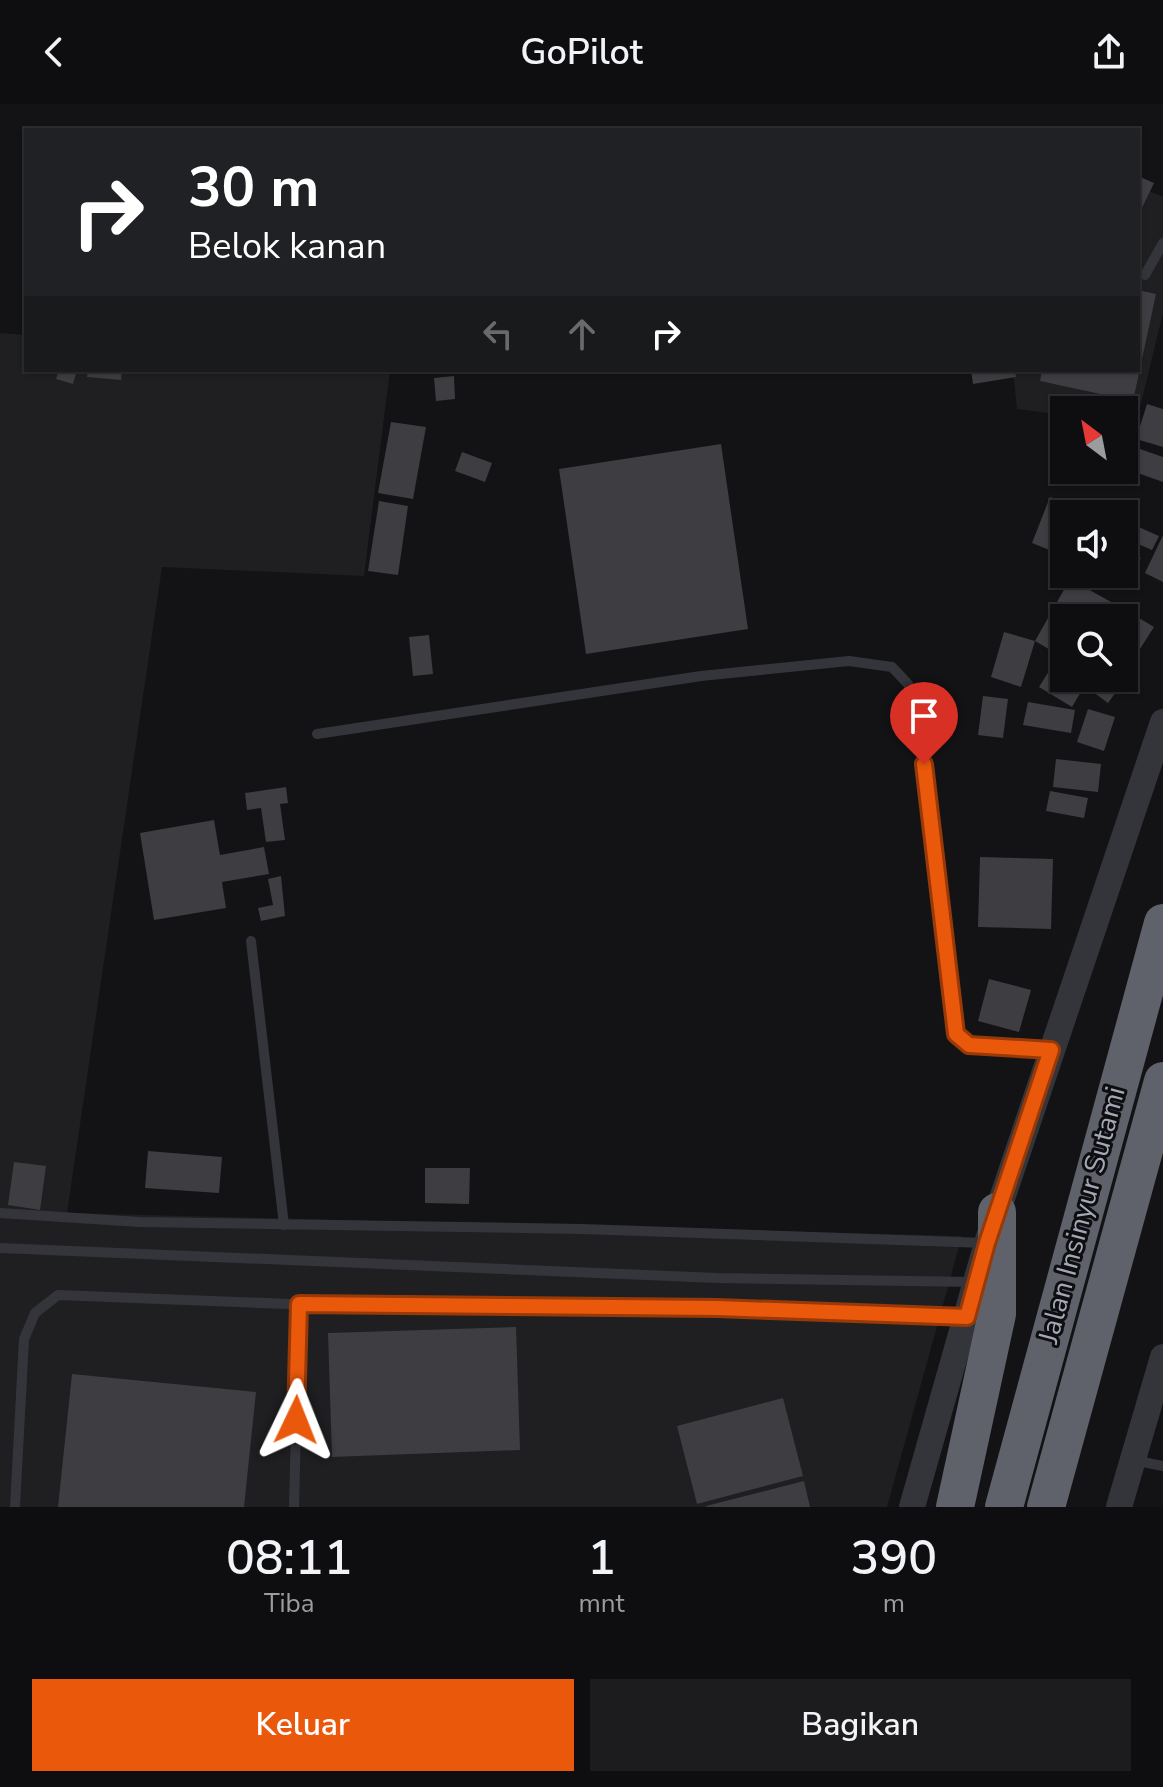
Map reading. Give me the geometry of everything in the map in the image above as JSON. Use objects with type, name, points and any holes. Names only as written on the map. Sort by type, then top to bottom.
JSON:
[{"type":"highway","name":"Jalan Insinyur Sutami","points":[[1004,1507],[1163,923]]},
{"type":"highway","name":"Jalan Insinyur Sutami","points":[[1046,1507],[1163,1081]]},
{"type":"highway","points":[[955,1507],[997,1314],[992,1227]]},
{"type":"street","points":[[912,1507],[992,1227],[1051,1050],[1155,770],[1163,722]]},
{"type":"street","points":[[1119,1507],[1163,1357]]},
{"type":"lane","points":[[1145,275],[1163,243]]},
{"type":"lane","points":[[317,734],[701,676],[849,661],[892,667],[908,684],[919,708],[956,1034],[969,1045],[1051,1050]]},
{"type":"lane","points":[[251,941],[284,1225]]},
{"type":"lane","points":[[0,1213],[139,1222],[284,1225],[582,1229],[992,1227]]},
{"type":"lane","points":[[0,1248],[718,1278],[976,1282]]},
{"type":"lane","points":[[15,1507],[24,1339],[35,1313],[58,1295],[299,1304],[759,1309],[967,1317]]},
{"type":"lane","points":[[294,1507],[299,1304]]},
{"type":"lane","points":[[1132,1459],[1163,1466]]},
{"type":"shaded area","points":[[1140,187],[1163,197],[1163,313],[1138,416],[1138,396],[1050,396],[1050,413],[1017,409],[1013,372],[1140,372]]},
{"type":"shaded area","points":[[0,333],[24,335],[24,372],[390,372],[364,576],[162,567],[67,1213],[962,1236],[887,1507],[0,1507]]},
{"type":"building","points":[[1140,177],[1154,183],[1140,212]]},
{"type":"building","points":[[1140,290],[1156,294],[1140,368]]},
{"type":"building","points":[[58,372],[76,372],[73,384],[56,379]]},
{"type":"building","points":[[88,372],[122,372],[121,380],[87,377]]},
{"type":"building","points":[[971,372],[1015,372],[1016,377],[973,384]]},
{"type":"building","points":[[1042,372],[1139,372],[1134,396],[1110,396],[1040,381]]},
{"type":"building","points":[[454,376],[455,399],[436,401],[434,378]]},
{"type":"building","points":[[1147,404],[1163,409],[1163,447],[1138,440]]},
{"type":"building","points":[[391,422],[426,427],[413,499],[378,493]]},
{"type":"building","points":[[721,444],[748,629],[586,654],[559,469]]},
{"type":"building","points":[[1140,449],[1163,457],[1163,482],[1138,473]]},
{"type":"building","points":[[462,452],[492,463],[485,482],[455,471]]},
{"type":"building","points":[[1050,497],[1059,500],[1050,500],[1050,550],[1032,543]]},
{"type":"building","points":[[379,501],[408,506],[398,575],[368,571]]},
{"type":"building","points":[[1138,527],[1159,536],[1152,550],[1138,544]]},
{"type":"building","points":[[1163,535],[1163,582],[1145,573]]},
{"type":"building","points":[[1065,588],[1086,588],[1115,604],[1056,604]]},
{"type":"building","points":[[1050,614],[1050,650],[1035,641]]},
{"type":"building","points":[[1138,617],[1154,627],[1138,652]]},
{"type":"building","points":[[1004,632],[1035,641],[1021,687],[991,677]]},
{"type":"building","points":[[429,635],[433,674],[413,676],[409,637]]},
{"type":"building","points":[[1050,669],[1050,692],[1081,692],[1072,707],[1039,687]]},
{"type":"building","points":[[1093,692],[1116,692],[1108,703]]},
{"type":"building","points":[[983,696],[1008,699],[1003,738],[978,735]]},
{"type":"building","points":[[1028,702],[1075,710],[1071,733],[1023,725]]},
{"type":"building","points":[[1088,709],[1115,717],[1104,751],[1077,742]]},
{"type":"building","points":[[1056,759],[1101,764],[1098,792],[1053,787]]},
{"type":"building","points":[[286,787],[288,803],[280,804],[285,840],[266,842],[261,808],[247,810],[245,793]]},
{"type":"building","points":[[1050,791],[1088,798],[1084,818],[1046,811]]},
{"type":"building","points":[[214,820],[220,855],[264,847],[269,874],[222,882],[226,908],[154,920],[140,833]]},
{"type":"building","points":[[980,857],[1053,859],[1051,929],[978,927]]},
{"type":"building","points":[[281,876],[285,916],[261,921],[258,908],[273,905],[268,879]]},
{"type":"building","points":[[989,979],[1031,990],[1019,1032],[978,1021]]},
{"type":"building","points":[[148,1151],[222,1157],[219,1193],[145,1188]]},
{"type":"building","points":[[14,1162],[46,1166],[40,1210],[8,1205]]},
{"type":"building","points":[[425,1168],[470,1168],[469,1204],[425,1203]]},
{"type":"building","points":[[516,1327],[520,1450],[332,1457],[328,1333]]},
{"type":"building","points":[[72,1374],[256,1392],[244,1507],[58,1507]]},
{"type":"building","points":[[783,1398],[803,1476],[697,1504],[677,1426]]},
{"type":"building","points":[[804,1481],[810,1507],[706,1506]]},
{"type":"route","points":[[296,1420],[299,1304],[717,1308],[880,1317],[967,1317],[987,1243],[1051,1050],[969,1045],[956,1034],[952,1024],[924,764]]}]
